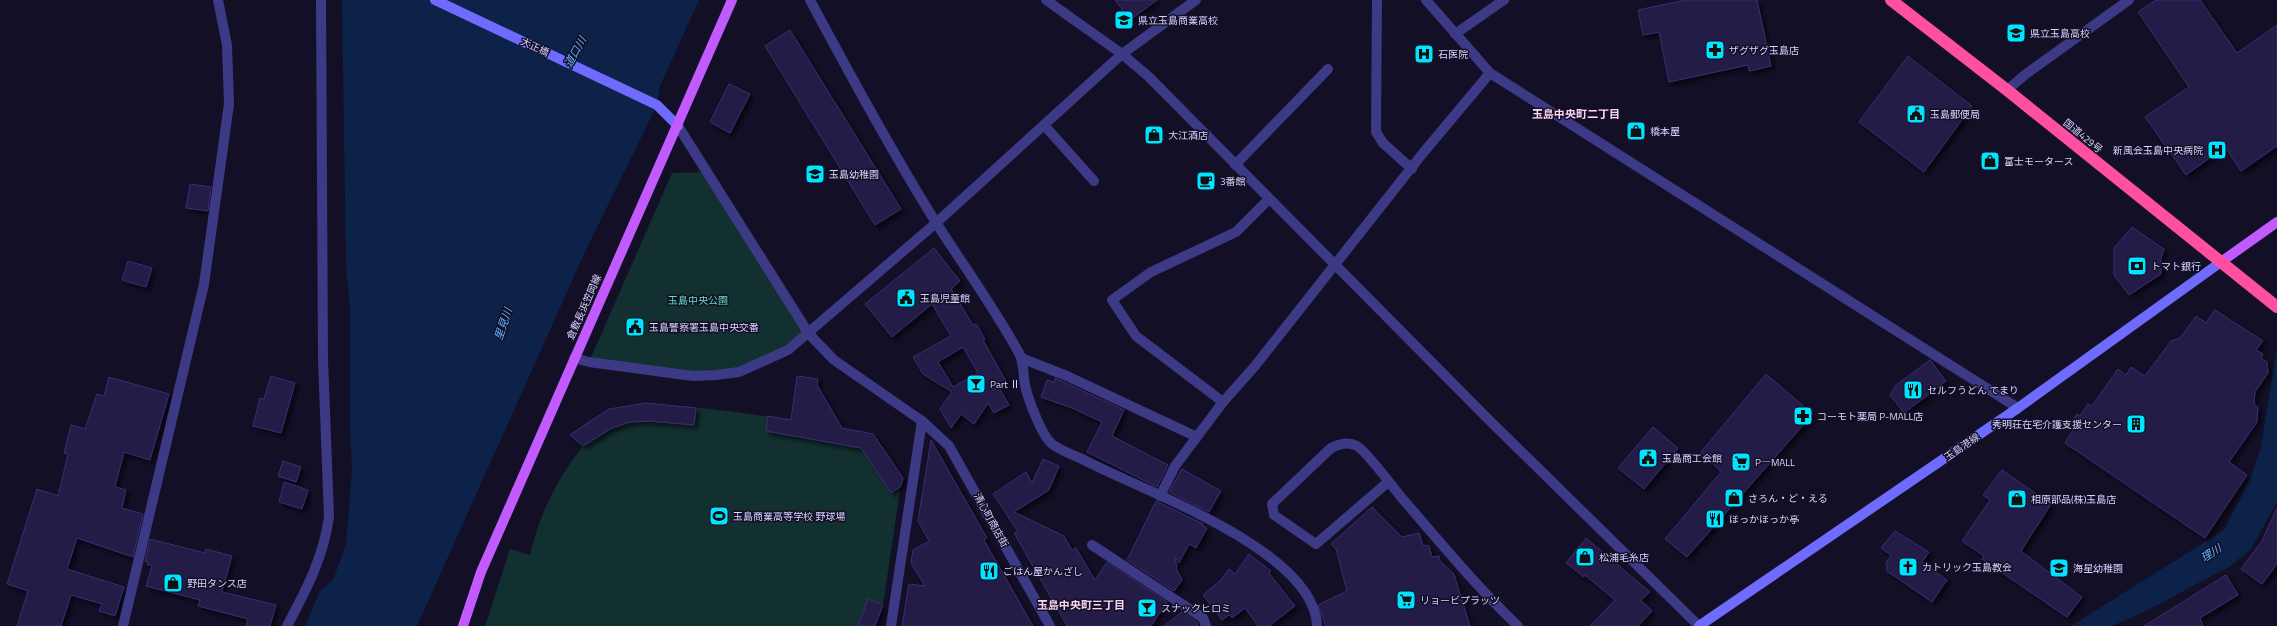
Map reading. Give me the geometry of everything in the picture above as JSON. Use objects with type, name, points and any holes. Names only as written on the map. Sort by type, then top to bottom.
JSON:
[{"type":"highway","name":"国道429号","points":[[1892,0],[2007,90],[2277,307]]},
{"type":"main road","name":"大正橋","points":[[434,0],[657,105],[678,126]]},
{"type":"main road","name":"倉敷長浜笠岡線","points":[[463,626],[481,572],[732,0]]},
{"type":"main road","points":[[2221,262],[2277,222]]},
{"type":"main road","name":"玉島港線","points":[[1699,626],[2018,408],[2221,262]]},
{"type":"street","points":[[123,626],[204,282],[229,104],[227,45],[218,0]]},
{"type":"street","points":[[287,626],[318,566],[326,539],[329,517],[323,360],[321,0]]},
{"type":"street","points":[[810,0],[873,119],[936,223],[978,284],[1021,358],[1025,386],[1036,418],[1051,443],[1108,473],[1204,515],[1249,543],[1290,574],[1305,593],[1317,616],[1317,626]]},
{"type":"street","points":[[1046,0],[1122,54],[1149,77],[1335,266],[1699,626]]},
{"type":"street","points":[[574,358],[589,362],[693,376],[739,372],[762,363],[788,350],[809,334],[936,223],[1122,54],[1196,0]]},
{"type":"street","points":[[1377,0],[1376,132],[1383,143],[1412,169]]},
{"type":"street","points":[[1426,0],[1490,73],[2018,408]]},
{"type":"street","points":[[1455,34],[1504,0]]},
{"type":"street","points":[[2007,90],[2026,74],[2130,0]]},
{"type":"street","points":[[1235,165],[1328,68]]},
{"type":"street","points":[[1160,496],[1175,466],[1223,402],[1255,366],[1490,73]]},
{"type":"street","points":[[1044,125],[1094,181]]},
{"type":"street","name":"清心町商店街","points":[[678,126],[809,334],[834,360],[922,421],[950,446],[1050,626]]},
{"type":"street","points":[[1223,402],[1136,336],[1112,300],[1151,272],[1236,232],[1269,200]]},
{"type":"street","points":[[1021,358],[1067,376],[1197,437]]},
{"type":"street","points":[[891,626],[922,421]]},
{"type":"street","points":[[1388,482],[1316,544],[1274,515],[1272,504],[1331,448],[1341,443],[1357,446],[1490,599],[1518,626]]},
{"type":"street","points":[[1092,545],[1203,618],[1206,626]]},
{"type":"green space","name":"玉島中央公園","points":[[707,172],[809,334],[788,350],[716,375],[589,362],[672,173]]},
{"type":"green space","name":"玉島商業高等学校 野球場","points":[[639,404],[669,405],[727,411],[786,419],[873,434],[902,477],[883,605],[875,626],[485,626],[510,549],[530,555],[538,526],[550,498],[565,471],[583,446],[570,435],[586,423],[602,414],[619,408]]},
{"type":"water","points":[[342,0],[699,0],[660,86],[657,105],[585,252],[417,626],[305,626],[320,591],[333,580],[346,544],[352,471],[350,424],[350,307],[346,267]]},
{"type":"water","name":"理川","points":[[2277,348],[2277,502],[2251,549],[2229,567],[2144,612],[2112,626],[2071,626],[2224,530],[2250,479],[2261,447]]},
{"type":"building","points":[[1115,0],[1157,0],[1130,20]]},
{"type":"building","name":"ザグザグ玉島店","points":[[1686,0],[1757,0],[1771,66],[1749,71],[1748,65],[1669,82],[1659,32],[1643,35],[1638,10]]},
{"type":"building","name":"新風会玉島中央病院","points":[[2156,0],[2200,0],[2237,53],[2277,25],[2277,146],[2241,171],[2225,147],[2186,175],[2145,117],[2189,87],[2138,12]]},
{"type":"building","points":[[790,30],[901,209],[875,225],[765,46]]},
{"type":"building","points":[[1908,56],[1972,106],[1924,172],[1859,122]]},
{"type":"building","points":[[729,84],[750,94],[730,133],[710,122]]},
{"type":"building","points":[[190,184],[211,187],[208,211],[186,208]]},
{"type":"building","name":"トマト銀行","points":[[2132,227],[2164,249],[2161,258],[2161,274],[2129,295],[2114,275],[2114,248]]},
{"type":"building","points":[[934,248],[960,281],[951,289],[973,325],[976,324],[985,339],[983,340],[1008,385],[995,381],[1009,405],[994,413],[988,403],[974,424],[961,414],[951,428],[940,409],[952,392],[923,374],[913,357],[951,336],[932,304],[892,337],[865,304]],"holes":[[[963,347],[978,373],[953,387],[938,362]]]},
{"type":"building","points":[[128,261],[152,268],[146,287],[122,280]]},
{"type":"building","name":"秀明荘在宅介護支援センター","points":[[2215,310],[2263,341],[2256,350],[2263,354],[2261,358],[2267,362],[2268,373],[2255,392],[2254,404],[2258,407],[2257,422],[2229,462],[2247,475],[2205,538],[2065,443],[2073,430],[2071,422],[2077,414],[2080,416],[2088,404],[2092,406],[2118,369],[2126,375],[2131,367],[2145,376],[2171,341],[2180,338],[2196,316],[2206,323]]},
{"type":"building","name":"セルフうどん てまり","points":[[1930,360],[1946,381],[1904,413],[1890,395],[1896,385]]},
{"type":"building","name":"P―MALL","points":[[1766,374],[1813,414],[1687,557],[1665,539],[1721,472],[1701,452]]},
{"type":"building","points":[[271,376],[295,383],[281,433],[253,426],[260,398],[264,399]]},
{"type":"building","points":[[797,376],[818,379],[817,385],[842,428],[873,434],[903,478],[901,486],[891,493],[861,448],[766,431],[768,416],[791,420]]},
{"type":"building","points":[[109,377],[169,394],[150,460],[124,452],[115,487],[126,490],[122,508],[143,514],[133,557],[77,538],[67,569],[124,587],[115,616],[99,611],[102,604],[71,595],[61,626],[17,626],[28,591],[7,584],[37,489],[58,496],[68,454],[64,453],[71,425],[85,429],[97,394],[104,396]]},
{"type":"building","points":[[1055,378],[1124,410],[1112,436],[1168,465],[1157,487],[1087,452],[1102,422],[1072,408],[1041,397],[1047,380],[1054,382]]},
{"type":"building","points":[[646,403],[696,408],[694,425],[649,421],[630,422],[612,428],[583,446],[570,435],[609,409]]},
{"type":"building","name":"玉島商工会館","points":[[1653,427],[1678,448],[1644,489],[1618,468]]},
{"type":"building","points":[[931,440],[987,538],[984,540],[1033,626],[902,626],[909,584],[925,586],[911,563],[913,550],[929,541],[918,521]]},
{"type":"building","points":[[1043,459],[1059,466],[1049,490],[1014,512],[1064,536],[1072,550],[1076,548],[1095,580],[1107,562],[1167,602],[1151,626],[1067,626],[1014,533],[1018,532],[993,494],[1026,472],[1032,483]]},
{"type":"building","points":[[283,461],[301,467],[296,482],[278,476]]},
{"type":"building","points":[[1182,469],[1221,491],[1209,512],[1169,492]]},
{"type":"building","points":[[2002,470],[2051,504],[2021,551],[2082,597],[2067,617],[1982,559],[1984,556],[1962,541],[1990,500],[1983,495]]},
{"type":"building","points":[[284,482],[308,490],[302,509],[279,502]]},
{"type":"building","points":[[1156,501],[1203,524],[1202,525],[1207,528],[1196,548],[1189,544],[1179,563],[1174,556],[1177,566],[1176,568],[1182,580],[1174,591],[1127,560]]},
{"type":"building","name":"リョービプラッツ","points":[[1372,507],[1402,537],[1419,533],[1423,545],[1429,546],[1432,557],[1439,556],[1440,561],[1454,574],[1470,626],[1326,626],[1318,605],[1347,591],[1336,549],[1331,544]]},
{"type":"building","points":[[2277,508],[2277,564],[2262,584],[2241,569],[2262,541]]},
{"type":"building","name":"カトリック玉島教会","points":[[1895,531],[1929,552],[1922,562],[1947,580],[1932,602],[1887,571],[1886,563],[1891,555],[1881,548]]},
{"type":"building","points":[[1586,538],[1650,592],[1641,600],[1652,611],[1638,626],[1590,626],[1615,600],[1585,575],[1584,577],[1566,563]]},
{"type":"building","points":[[150,539],[205,553],[206,549],[232,556],[222,592],[276,605],[270,626],[246,626],[248,619],[198,606],[200,600],[146,586],[152,566],[147,564],[148,562],[145,561]]},
{"type":"building","points":[[1249,554],[1271,571],[1269,573],[1295,606],[1269,626],[1258,626],[1245,608],[1232,618],[1229,615],[1222,620],[1203,595],[1221,580],[1229,569],[1235,574]]},
{"type":"building","points":[[2226,575],[2238,595],[2200,618],[2203,626],[2144,626]]},
{"type":"building","points":[[868,599],[883,605],[875,626],[858,626]]},
{"type":"building","points":[[1182,612],[1197,622],[1198,626],[1164,626]]},
{"type":"place","name":"県立玉島商業高校","points":[[1124,20]]},
{"type":"place","name":"県立玉島高校","points":[[2016,33]]},
{"type":"place","name":"ザグザグ玉島店","points":[[1715,50]]},
{"type":"place","name":"石医院","points":[[1424,54]]},
{"type":"place","name":"玉島郵便局","points":[[1916,114]]},
{"type":"place","name":"橋本屋","points":[[1636,131]]},
{"type":"place","name":"大江酒店","points":[[1154,135]]},
{"type":"place","name":"新風会玉島中央病院","points":[[2217,150]]},
{"type":"place","name":"富士モータース","points":[[1990,161]]},
{"type":"place","name":"玉島幼稚園","points":[[815,174]]},
{"type":"place","name":"3番館","points":[[1206,181]]},
{"type":"place","name":"トマト銀行","points":[[2137,266]]},
{"type":"place","name":"玉島児童館","points":[[906,298]]},
{"type":"place","name":"玉島警察署玉島中央交番","points":[[635,327]]},
{"type":"place","name":"Part Ⅱ","points":[[976,384]]},
{"type":"place","name":"セルフうどん てまり","points":[[1913,390]]},
{"type":"place","name":"コーモト薬局 P-MALL店","points":[[1803,416]]},
{"type":"place","name":"秀明荘在宅介護支援センター","points":[[2136,424]]},
{"type":"place","name":"玉島商工会館","points":[[1648,458]]},
{"type":"place","name":"P―MALL","points":[[1741,462]]},
{"type":"place","name":"さろん・ど・える","points":[[1734,498]]},
{"type":"place","name":"相原部品(株)玉島店","points":[[2017,499]]},
{"type":"place","name":"玉島商業高等学校 野球場","points":[[719,516]]},
{"type":"place","name":"ほっかほっか亭","points":[[1715,519]]},
{"type":"place","name":"松浦毛糸店","points":[[1585,557]]},
{"type":"place","name":"カトリック玉島教会","points":[[1908,567]]},
{"type":"place","name":"海星幼稚園","points":[[2059,568]]},
{"type":"place","name":"ごはん屋かんざし","points":[[989,571]]},
{"type":"place","name":"野田タンス店","points":[[173,583]]},
{"type":"place","name":"リョービプラッツ","points":[[1406,600]]},
{"type":"place","name":"スナックヒロミ","points":[[1147,608]]},
{"type":"district","name":"玉島中央町二丁目","points":[[1576,114]]},
{"type":"district","name":"玉島中央町三丁目","points":[[1081,605]]},
{"type":"water label","name":"道口川","points":[[575,52]]},
{"type":"water label","name":"里見川","points":[[503,324]]}]
